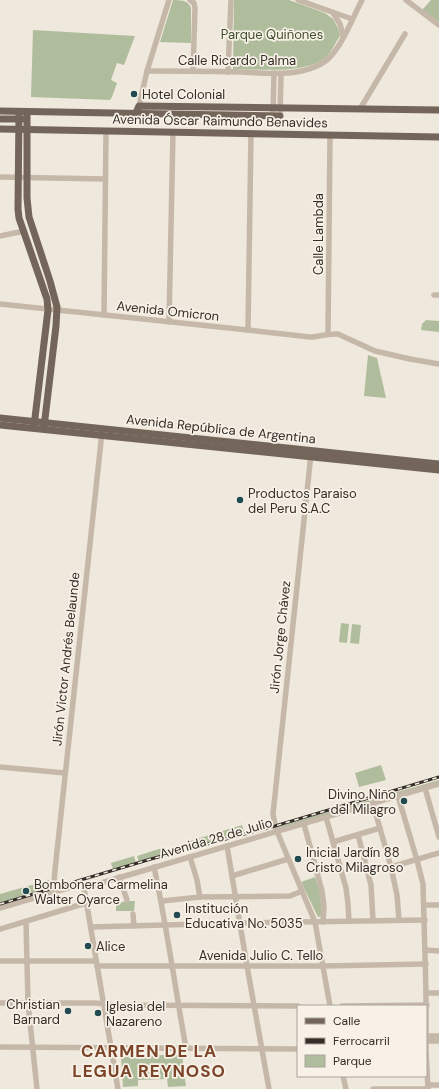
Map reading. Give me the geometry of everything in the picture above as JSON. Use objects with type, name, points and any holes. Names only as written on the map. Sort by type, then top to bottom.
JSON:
[{"type":"main road","name":"Avenida Óscar Raimundo Benavides","points":[[136,113],[139,106],[276,112]]},
{"type":"main road","name":"Avenida Óscar Raimundo Benavides","points":[[0,119],[19,116],[136,113],[276,112],[360,109],[439,110]]},
{"type":"main road","name":"Avenida Óscar Raimundo Benavides","points":[[0,111],[19,116]]},
{"type":"main road","points":[[19,116],[19,218],[47,299],[48,310],[34,425]]},
{"type":"main road","points":[[27,116],[27,198],[29,217],[50,281],[57,310],[45,426]]},
{"type":"main road","name":"Avenida Óscar Raimundo Benavides","points":[[0,129],[439,137]]},
{"type":"main road","points":[[42,284],[50,281]]},
{"type":"main road","points":[[47,325],[56,326]]},
{"type":"main road","points":[[37,400],[47,401]]},
{"type":"main road","name":"Avenida República de Argentina","points":[[0,418],[34,425]]},
{"type":"main road","name":"Avenida República de Argentina","points":[[0,424],[45,426],[311,454],[439,470]]},
{"type":"main road","name":"Avenida República de Argentina","points":[[311,454],[439,464]]},
{"type":"street","points":[[139,106],[147,71],[169,0]]},
{"type":"street","points":[[190,0],[194,3],[195,8],[193,72]]},
{"type":"street","points":[[228,72],[231,0]]},
{"type":"street","points":[[298,0],[352,19]]},
{"type":"street","name":"Calle Ricardo Palma","points":[[147,71],[281,74],[307,70],[328,59],[343,36],[362,0]]},
{"type":"street","points":[[406,0],[439,25]]},
{"type":"street","points":[[332,13],[340,24],[343,36]]},
{"type":"street","points":[[360,109],[405,34]]},
{"type":"street","points":[[274,73],[276,112]]},
{"type":"street","points":[[276,112],[281,74]]},
{"type":"street","points":[[104,315],[106,131]]},
{"type":"street","points":[[169,322],[173,132]]},
{"type":"street","points":[[248,330],[251,133]]},
{"type":"street","name":"Calle Lambda","points":[[330,135],[331,334]]},
{"type":"street","points":[[0,177],[105,179]]},
{"type":"street","points":[[0,236],[24,231]]},
{"type":"street","name":"Avenida Omicron","points":[[0,304],[310,337],[331,334]]},
{"type":"street","points":[[331,334],[343,336],[375,351],[439,364]]},
{"type":"street","name":"Jirón Victor Andrés Belaunde","points":[[56,891],[54,874],[102,432]]},
{"type":"street","name":"Jirón Jorge Chávez","points":[[311,454],[273,814],[276,829],[315,922],[330,1005]]},
{"type":"street","points":[[0,767],[65,773]]},
{"type":"street","name":"Avenida 28 de Julio","points":[[0,908],[80,884],[84,888],[227,846],[276,829],[304,824],[439,784]]},
{"type":"street","points":[[425,788],[439,837]]},
{"type":"street","points":[[398,796],[423,884],[427,1005]]},
{"type":"street","points":[[373,804],[392,867],[397,895],[399,920]]},
{"type":"street","points":[[432,814],[439,812]]},
{"type":"street","points":[[326,817],[348,896],[349,921]]},
{"type":"street","points":[[304,824],[318,872],[324,901],[323,922]]},
{"type":"street","points":[[333,842],[380,828]]},
{"type":"street","points":[[358,835],[371,884],[373,920]]},
{"type":"street","points":[[227,846],[239,923],[270,1089]]},
{"type":"street","points":[[392,867],[439,853]]},
{"type":"street","points":[[190,857],[197,880],[200,897]]},
{"type":"street","points":[[232,876],[288,859]]},
{"type":"street","points":[[318,872],[340,866]]},
{"type":"street","points":[[154,867],[162,901],[186,1048]]},
{"type":"street","points":[[119,878],[127,900]]},
{"type":"street","points":[[84,888],[118,1089]]},
{"type":"street","points":[[162,901],[200,897],[290,896],[302,891]]},
{"type":"street","points":[[0,929],[86,904]]},
{"type":"street","points":[[424,905],[439,905]]},
{"type":"street","points":[[133,914],[134,926]]},
{"type":"street","points":[[91,927],[425,920]]},
{"type":"street","points":[[26,922],[28,1003],[37,1089]]},
{"type":"street","points":[[425,950],[439,950]]},
{"type":"street","name":"Avenida Julio C. Tello","points":[[0,961],[28,960],[172,966],[426,964]]},
{"type":"street","points":[[426,993],[439,993]]},
{"type":"street","points":[[0,1003],[178,1006],[297,1006]]},
{"type":"street","points":[[427,1042],[439,1036]]},
{"type":"street","points":[[427,1043],[439,1041]]},
{"type":"street","points":[[0,1047],[297,1048]]},
{"type":"street","points":[[343,1077],[346,1089]]},
{"type":"street","points":[[427,1077],[427,1088]]},
{"type":"street","points":[[374,1089],[427,1088],[439,1085]]},
{"type":"green space","points":[[173,0],[181,0],[190,5],[191,43],[160,42]]},
{"type":"green space","name":"Parque Quiñones","points":[[234,0],[289,0],[325,13],[333,19],[340,36],[326,57],[315,64],[293,69],[280,70],[233,69]]},
{"type":"green space","points":[[431,0],[439,0],[439,22],[422,10]]},
{"type":"green space","points":[[33,30],[135,36],[124,65],[117,63],[111,80],[117,83],[110,100],[31,97]]},
{"type":"green space","points":[[426,320],[439,321],[439,332],[421,330],[422,324]]},
{"type":"green space","points":[[368,355],[377,358],[386,398],[364,396]]},
{"type":"green space","points":[[341,623],[349,624],[347,643],[339,642]]},
{"type":"green space","points":[[352,624],[361,625],[359,644],[350,643]]},
{"type":"green space","points":[[381,765],[386,780],[359,787],[355,773]]},
{"type":"green space","points":[[439,780],[439,783],[278,829],[278,827],[324,813]]},
{"type":"green space","points":[[242,825],[244,832],[221,839],[219,832]]},
{"type":"green space","points":[[216,833],[218,840],[192,847],[190,841]]},
{"type":"green space","points":[[162,848],[164,855],[139,862],[137,856]]},
{"type":"green space","points":[[134,856],[136,863],[113,870],[111,863]]},
{"type":"green space","points":[[315,877],[320,892],[322,916],[318,917],[301,882]]},
{"type":"green space","name":"Bombonera Carmelina Walter Oyarce","points":[[49,880],[52,888],[0,903],[0,894]]},
{"type":"green space","points":[[126,901],[135,901],[134,911],[116,911],[116,904]]},
{"type":"green space","points":[[182,1054],[186,1086],[168,1087],[167,1079],[138,1080],[138,1086],[123,1087],[121,1057]]},
{"type":"railway","points":[[0,904],[151,859],[275,826],[439,777]]},
{"type":"place","name":"Hotel Colonial","points":[[134,94]]},
{"type":"place","name":"Productos Paraiso del Peru S.A.C","points":[[240,500]]},
{"type":"place","name":"Divino Niño del Milagro","points":[[404,801]]},
{"type":"place","name":"Inicial Jardín 88 Cristo Milagroso","points":[[298,859]]},
{"type":"place","name":"Bombonera Carmelina Walter Oyarce","points":[[26,891]]},
{"type":"place","name":"Institución Educativa No. 5035","points":[[177,915]]},
{"type":"place","name":"Alice","points":[[88,946]]},
{"type":"place","name":"Christian Barnard","points":[[68,1011]]},
{"type":"place","name":"Iglesia del Nazareno","points":[[98,1013]]},
{"type":"district","name":"CARMEN DE LA LEGUA REYNOSO","points":[[149,1061]]}]
